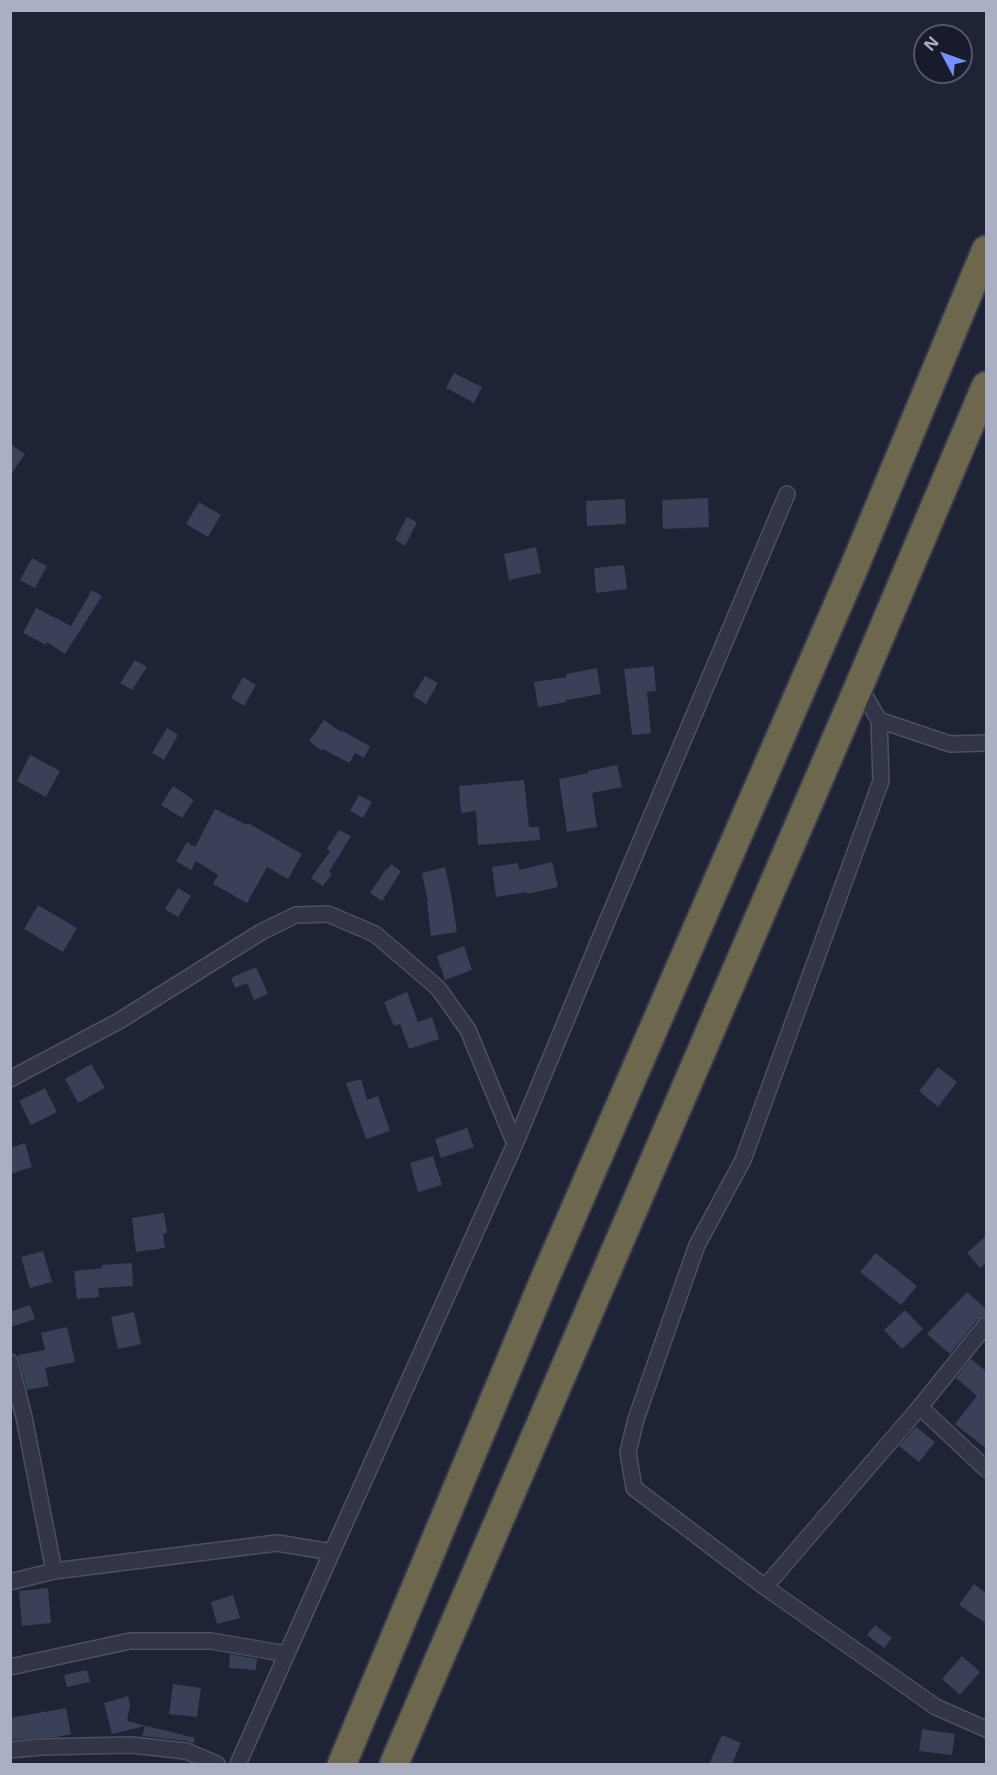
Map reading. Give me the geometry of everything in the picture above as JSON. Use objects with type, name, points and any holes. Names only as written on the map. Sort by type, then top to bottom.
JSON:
[{"type":"highway","points":[[342,1764],[551,1265],[848,580],[987,250]]},
{"type":"highway","points":[[394,1764],[987,386]]},
{"type":"street","points":[[238,1764],[515,1143],[787,494]]},
{"type":"street","points":[[859,686],[879,720],[881,782],[743,1160],[698,1245],[636,1419],[628,1452],[634,1488],[765,1587],[936,1707],[987,1729]]},
{"type":"street","points":[[879,720],[950,744],[987,743]]},
{"type":"street","points":[[10,1079],[119,1021],[261,932],[296,915],[328,914],[375,934],[438,988],[468,1030],[515,1143]]},
{"type":"street","points":[[765,1587],[920,1407],[987,1325]]},
{"type":"street","points":[[10,1362],[24,1417],[54,1571]]},
{"type":"street","points":[[920,1407],[987,1469]]},
{"type":"street","points":[[10,1582],[54,1571],[277,1543],[332,1552]]},
{"type":"street","points":[[10,1667],[130,1641],[211,1641],[287,1654]]},
{"type":"street","points":[[10,1750],[131,1745],[186,1751],[217,1764]]},
{"type":"building","points":[[454,373],[482,387],[474,403],[446,388]]},
{"type":"building","points":[[10,444],[25,454],[10,476]]},
{"type":"building","points":[[708,498],[709,527],[663,529],[662,500]]},
{"type":"building","points":[[625,499],[626,524],[587,526],[586,501]]},
{"type":"building","points":[[199,502],[221,515],[208,537],[186,524]]},
{"type":"building","points":[[407,517],[417,522],[405,546],[395,540]]},
{"type":"building","points":[[536,547],[541,573],[509,580],[504,554]]},
{"type":"building","points":[[32,558],[47,566],[35,588],[20,580]]},
{"type":"building","points":[[624,565],[627,589],[596,593],[594,568]]},
{"type":"building","points":[[92,590],[102,596],[65,654],[47,642],[46,645],[23,633],[36,608],[71,626]]},
{"type":"building","points":[[135,660],[147,667],[132,690],[120,683]]},
{"type":"building","points":[[654,666],[656,691],[647,692],[651,733],[632,735],[624,669]]},
{"type":"building","points":[[597,668],[601,694],[538,707],[534,682],[567,677],[566,674]]},
{"type":"building","points":[[425,676],[438,683],[426,704],[413,696]]},
{"type":"building","points":[[243,677],[256,685],[244,706],[231,698]]},
{"type":"building","points":[[324,720],[341,732],[370,746],[364,758],[355,753],[349,763],[323,749],[322,751],[309,741]]},
{"type":"building","points":[[167,728],[178,735],[164,760],[152,753]]},
{"type":"building","points":[[30,755],[60,771],[46,797],[17,781]]},
{"type":"building","points":[[617,765],[622,787],[592,793],[597,827],[567,832],[559,779]]},
{"type":"building","points":[[524,780],[529,827],[539,827],[540,840],[478,845],[476,811],[461,813],[459,786]]},
{"type":"building","points":[[173,786],[194,800],[182,818],[161,805]]},
{"type":"building","points":[[359,795],[372,802],[363,818],[350,811]]},
{"type":"building","points":[[215,809],[247,825],[248,823],[302,854],[288,879],[267,867],[247,903],[213,884],[218,875],[196,861],[191,870],[176,861],[187,842],[195,847]]},
{"type":"building","points":[[339,830],[351,836],[329,872],[332,874],[323,886],[311,878],[330,851],[327,849]]},
{"type":"building","points":[[552,862],[558,887],[527,894],[527,892],[496,897],[492,867],[518,863],[519,870]]},
{"type":"building","points":[[391,864],[401,871],[382,901],[370,893]]},
{"type":"building","points":[[445,867],[457,932],[431,936],[428,902],[422,873]]},
{"type":"building","points":[[178,888],[191,896],[178,917],[165,909]]},
{"type":"building","points":[[38,905],[77,928],[63,952],[24,929]]},
{"type":"building","points":[[464,946],[472,970],[445,980],[437,956]]},
{"type":"building","points":[[256,967],[268,994],[254,1000],[247,983],[235,988],[231,978]]},
{"type":"building","points":[[407,992],[418,1022],[432,1017],[439,1039],[409,1049],[400,1024],[394,1026],[384,1002]]},
{"type":"building","points":[[91,1064],[105,1088],[78,1103],[65,1079]]},
{"type":"building","points":[[938,1067],[957,1082],[938,1107],[919,1091]]},
{"type":"building","points":[[361,1079],[367,1100],[378,1096],[390,1131],[366,1139],[346,1083]]},
{"type":"building","points":[[45,1088],[57,1112],[31,1125],[19,1101]]},
{"type":"building","points":[[467,1128],[474,1147],[441,1158],[435,1139]]},
{"type":"building","points":[[25,1143],[32,1167],[10,1174],[10,1148]]},
{"type":"building","points":[[433,1156],[442,1185],[418,1192],[410,1163]]},
{"type":"building","points":[[164,1213],[167,1233],[163,1234],[165,1248],[136,1252],[132,1218]]},
{"type":"building","points":[[987,1235],[987,1262],[980,1268],[967,1253]]},
{"type":"building","points":[[43,1251],[52,1282],[30,1288],[21,1257]]},
{"type":"building","points":[[876,1253],[917,1286],[901,1305],[860,1272]]},
{"type":"building","points":[[132,1263],[133,1286],[98,1288],[99,1297],[77,1299],[74,1271],[102,1268],[102,1265]]},
{"type":"building","points":[[967,1292],[987,1310],[987,1315],[978,1319],[950,1354],[927,1334]]},
{"type":"building","points":[[30,1305],[35,1319],[10,1327],[10,1312]]},
{"type":"building","points":[[905,1310],[923,1329],[902,1349],[884,1330]]},
{"type":"building","points":[[134,1312],[141,1344],[118,1349],[111,1317]]},
{"type":"building","points":[[67,1327],[75,1362],[45,1368],[49,1386],[27,1390],[18,1355],[45,1350],[41,1333]]},
{"type":"building","points":[[971,1359],[987,1372],[987,1449],[955,1424],[977,1396],[956,1378]]},
{"type":"building","points":[[916,1427],[935,1442],[919,1462],[899,1446]]},
{"type":"building","points":[[974,1584],[987,1594],[987,1624],[959,1605]]},
{"type":"building","points":[[48,1588],[51,1623],[22,1626],[19,1591]]},
{"type":"building","points":[[233,1595],[240,1618],[217,1624],[211,1602]]},
{"type":"building","points":[[875,1625],[892,1638],[884,1648],[867,1635]]},
{"type":"building","points":[[230,1654],[257,1659],[256,1670],[229,1668]]},
{"type":"building","points":[[962,1656],[980,1672],[960,1695],[942,1679]]},
{"type":"building","points":[[87,1670],[90,1682],[67,1687],[64,1675]]},
{"type":"building","points":[[173,1684],[201,1688],[197,1717],[169,1714]]},
{"type":"building","points":[[128,1696],[130,1705],[127,1721],[195,1738],[193,1744],[187,1741],[142,1736],[145,1726],[112,1734],[104,1703]]},
{"type":"building","points":[[66,1708],[71,1734],[10,1740],[10,1718]]},
{"type":"building","points":[[922,1729],[955,1734],[952,1755],[919,1751]]},
{"type":"building","points":[[722,1735],[741,1743],[732,1764],[709,1764]]}]
